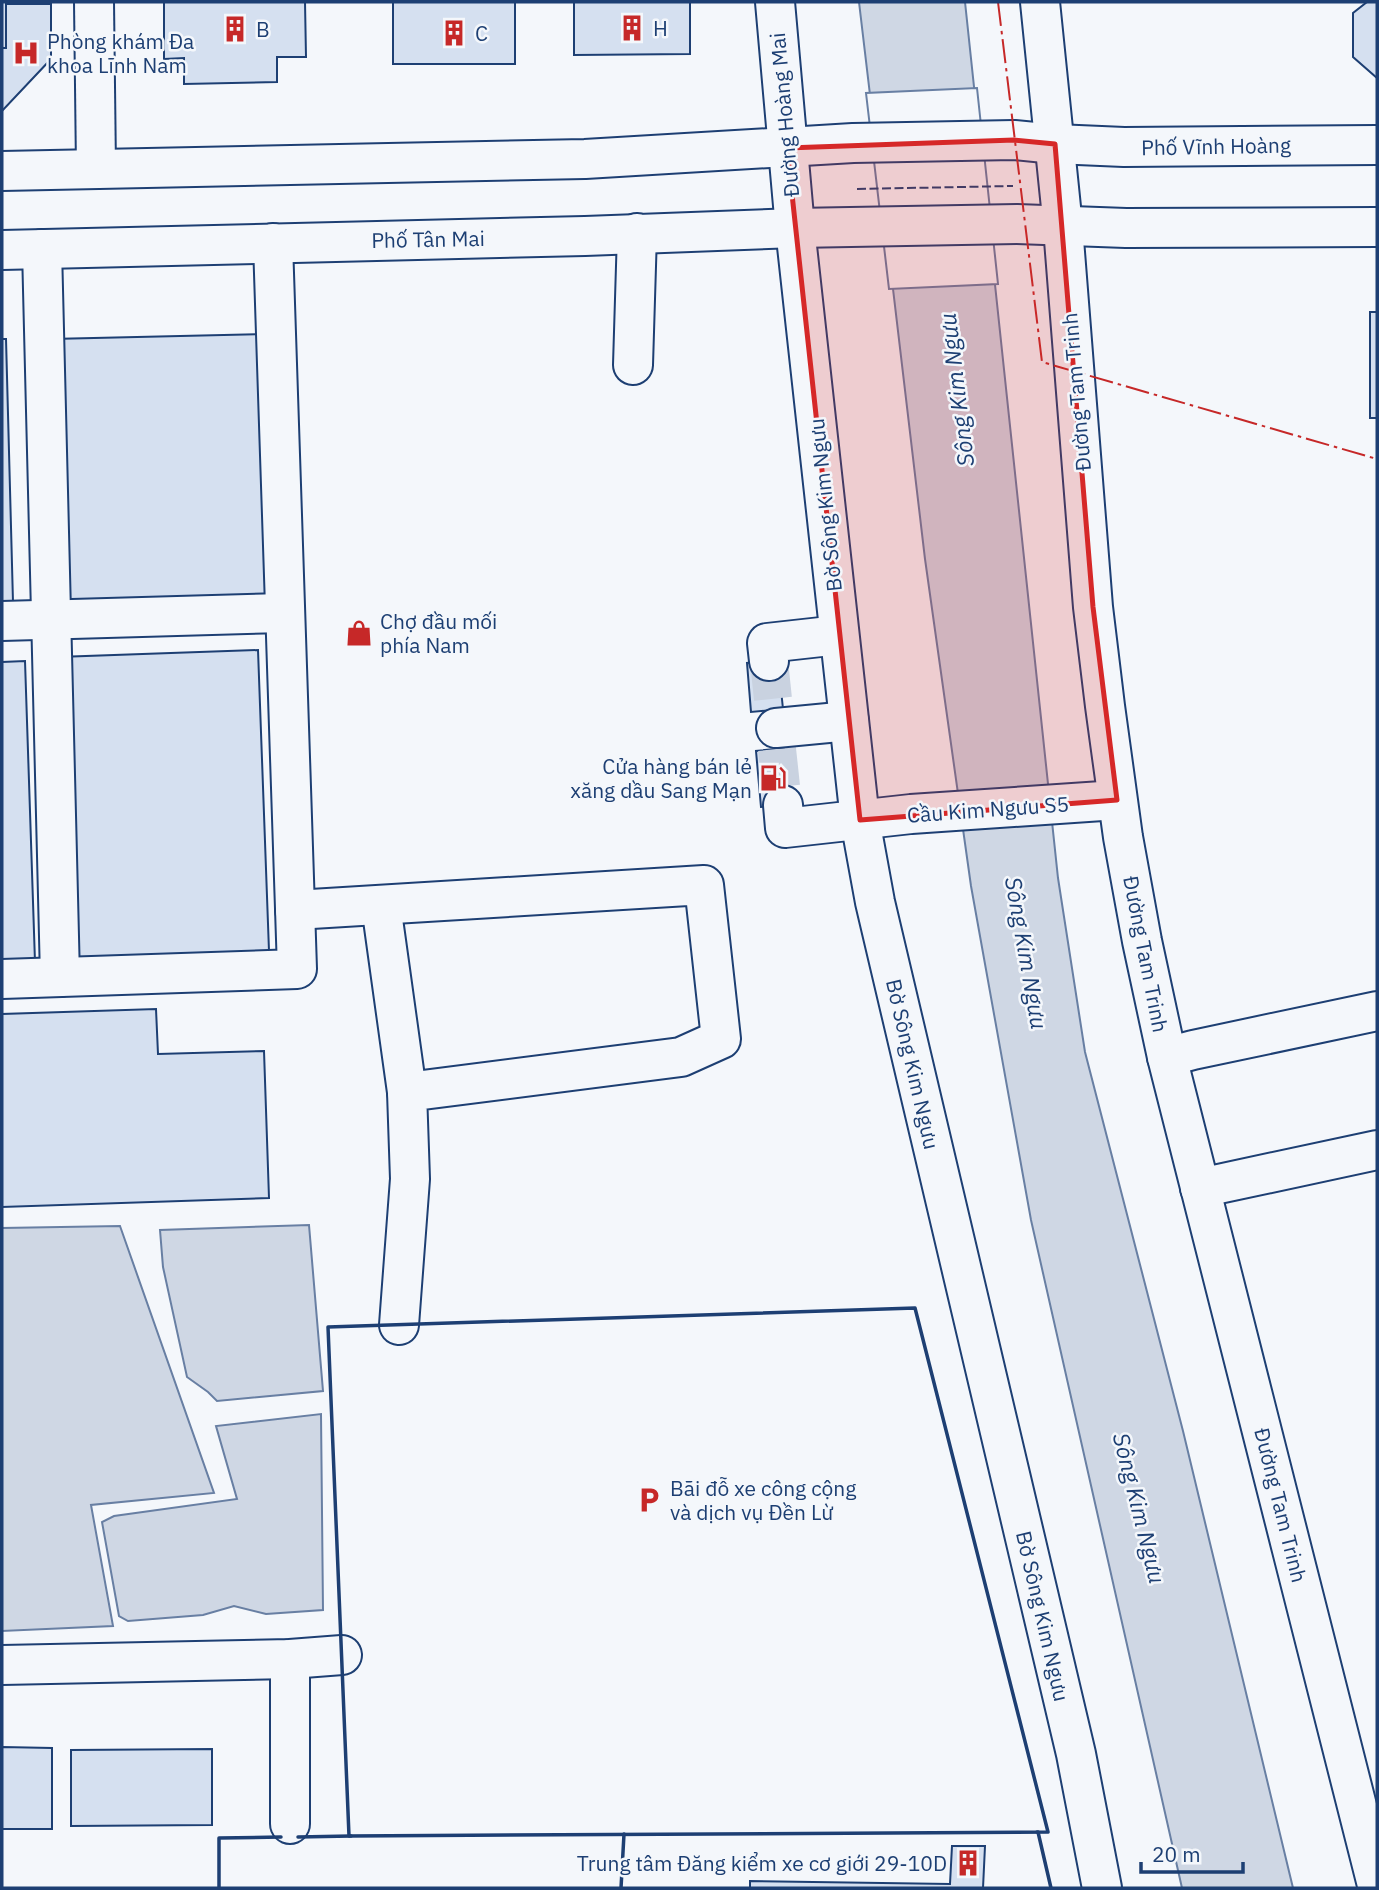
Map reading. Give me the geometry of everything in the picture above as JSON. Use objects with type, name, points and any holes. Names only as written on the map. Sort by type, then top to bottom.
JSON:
[{"type":"main road","points":[[94,2],[96,169]]},
{"type":"main road","name":"Đường Hoàng Mai","points":[[775,2],[795,228]]},
{"type":"main road","name":"Đường Tam Trinh","points":[[1040,2],[1063,227],[1093,607],[1117,800],[1142,941],[1167,1057],[1377,1885]]},
{"type":"main road","points":[[2,171],[585,159],[853,143],[1014,141],[1055,144]]},
{"type":"main road","name":"Phố Vĩnh Hoàng","points":[[1055,144],[1124,147],[1377,145]]},
{"type":"main road","name":"Phố Tân Mai","points":[[2,250],[795,228],[1017,224],[1063,227]]},
{"type":"main road","points":[[1063,227],[1377,228]]},
{"type":"main road","name":"Bờ Sông Kim Ngưu","points":[[795,228],[860,820],[875,902],[1076,1754],[1102,1888]]},
{"type":"main road","points":[[634,365],[637,233]]},
{"type":"main road","points":[[2,979],[297,969],[273,243]]},
{"type":"main road","points":[[42,249],[60,977]]},
{"type":"main road","points":[[2,621],[284,613]]},
{"type":"main road","points":[[769,661],[767,643],[839,635]]},
{"type":"main road","points":[[776,729],[849,720]]},
{"type":"main road","name":"Cầu Kim Ngưu S5","points":[[783,805],[785,828],[911,814],[1117,800]]},
{"type":"main road","points":[[295,910],[704,885],[721,1039],[681,1057],[407,1092]]},
{"type":"main road","points":[[381,905],[407,1092],[410,1179],[399,1325]]},
{"type":"main road","points":[[1167,1057],[1377,1011]]},
{"type":"main road","points":[[1200,1188],[1377,1150]]},
{"type":"main road","points":[[2,1665],[290,1659],[342,1655]]},
{"type":"main road","points":[[290,1659],[290,1824]]},
{"type":"highlighted area","points":[[1014,140],[1055,144],[1093,607],[1117,800],[860,820],[787,148]]},
{"type":"water","name":"Sông Kim Ngưu","points":[[859,2],[965,2],[1058,878],[1085,1052],[1183,1431],[1293,1888],[1182,1888],[1031,1220],[971,886],[925,559]]},
{"type":"water","points":[[309,1225],[323,1391],[217,1401],[187,1377],[163,1267],[160,1230]]},
{"type":"water","points":[[120,1226],[214,1493],[91,1505],[113,1626],[2,1631],[2,1228]]},
{"type":"water","points":[[321,1414],[323,1610],[266,1614],[234,1606],[203,1615],[128,1621],[119,1616],[102,1522],[114,1516],[237,1499],[216,1426]]},
{"type":"pier","points":[[977,88],[998,284],[889,289],[866,93]]},
{"type":"building","points":[[2,2],[6,2],[6,48],[2,48]]},
{"type":"building","name":"B","points":[[164,2],[305,2],[306,57],[277,57],[277,82],[184,84],[184,58],[164,59]]},
{"type":"building","name":"C","points":[[393,2],[515,2],[515,64],[393,64]]},
{"type":"building","name":"H","points":[[574,2],[690,2],[690,54],[574,55]]},
{"type":"building","points":[[1367,2],[1377,2],[1377,78],[1353,57],[1353,13]]},
{"type":"building","name":"Phòng khám Đa khoa Lĩnh Nam","points":[[6,4],[51,4],[51,59],[2,111],[2,48],[6,48]]},
{"type":"building","points":[[1370,312],[1377,312],[1377,418],[1370,418]]},
{"type":"building","points":[[265,334],[272,597],[57,602],[51,339]]},
{"type":"building","points":[[2,339],[6,339],[13,602],[2,603]]},
{"type":"building","points":[[258,650],[269,951],[69,958],[58,657]]},
{"type":"building","name":"Cửa hàng bán lẻ xăng dầu Sang Mạn","points":[[778,660],[783,709],[751,712],[747,663]]},
{"type":"building","points":[[25,661],[35,962],[2,963],[2,662]]},
{"type":"building","name":"Cửa hàng bán lẻ xăng dầu Sang Mạn","points":[[784,748],[789,804],[761,807],[756,751]]},
{"type":"building","points":[[156,1009],[158,1054],[264,1051],[269,1198],[2,1207],[2,1014]]},
{"type":"building","points":[[2,1747],[52,1748],[52,1829],[2,1829]]},
{"type":"building","points":[[212,1749],[212,1825],[71,1826],[71,1750]]},
{"type":"building","name":"Trung tâm Đăng kiểm xe cơ giới 29-10D","points":[[952,1846],[985,1846],[983,1888],[750,1888],[750,1881],[950,1884]]},
{"type":"tunnel","points":[[769,661],[774,709]]},
{"type":"tunnel","points":[[777,749],[783,805]]},
{"type":"fence","points":[[857,189],[1013,186]]},
{"type":"wall","points":[[915,1308],[1048,1832],[349,1836],[328,1327],[915,1308]]},
{"type":"wall","points":[[1037,1832],[1051,1888]]},
{"type":"wall","points":[[621,1888],[624,1834]]},
{"type":"wall","points":[[298,1837],[351,1836]]},
{"type":"wall","points":[[219,1888],[219,1838],[281,1837]]},
{"type":"power","points":[[998,2],[1042,362],[1377,459]]},
{"type":"place","name":"H","points":[[632,28]]},
{"type":"place","name":"B","points":[[235,29]]},
{"type":"place","name":"C","points":[[454,33]]},
{"type":"place","name":"Phòng khám Đa khoa Lĩnh Nam","points":[[26,53]]},
{"type":"place","name":"Chợ đầu mối phía Nam","points":[[359,633]]},
{"type":"place","name":"Cửa hàng bán lẻ xăng dầu Sang Mạn","points":[[773,778]]},
{"type":"place","name":"Bãi đỗ xe công cộng và dịch vụ Đền Lừ","points":[[649,1500]]},
{"type":"place","name":"Trung tâm Đăng kiểm xe cơ giới 29-10D","points":[[968,1863]]}]
